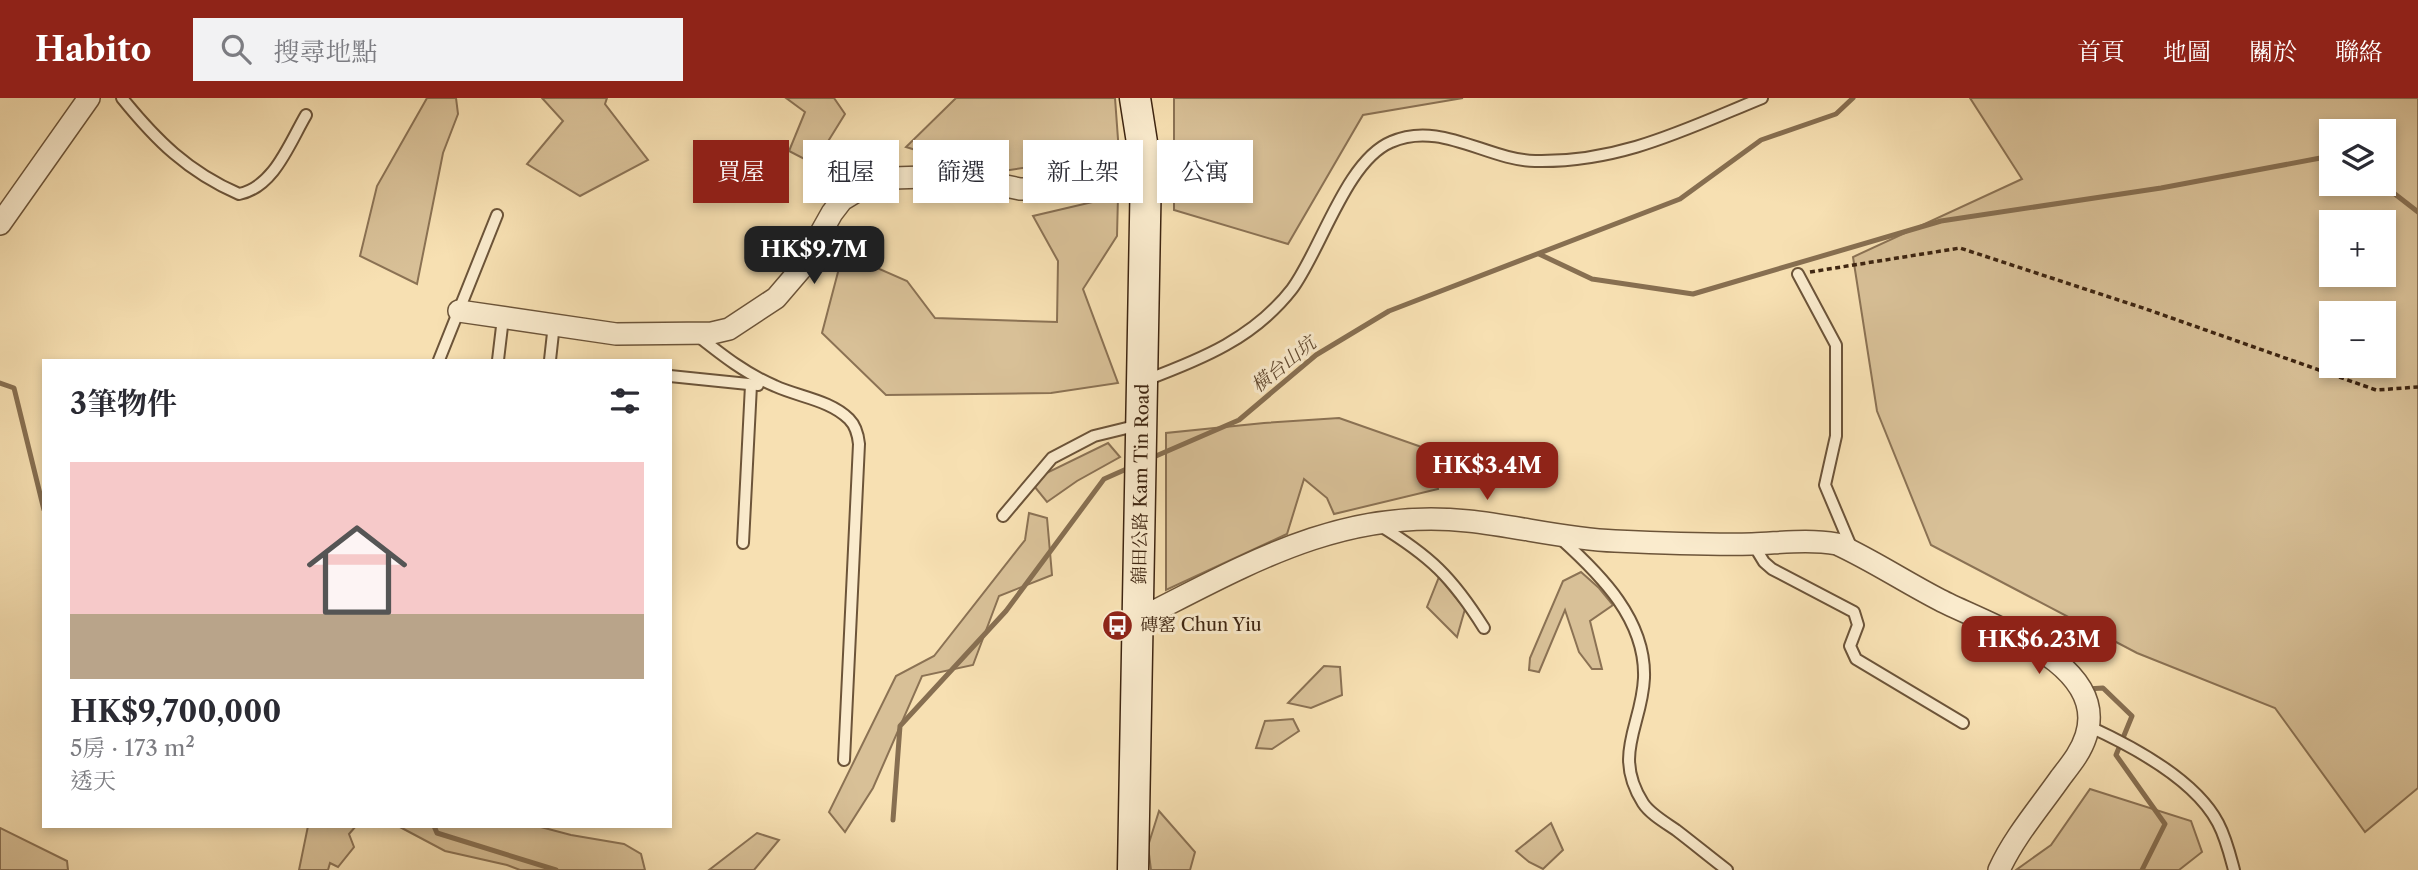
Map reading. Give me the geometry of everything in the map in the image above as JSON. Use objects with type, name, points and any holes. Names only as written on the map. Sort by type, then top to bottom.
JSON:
[{"type":"main road","name":"錦田公路 Kam Tin Road","points":[[1133,870],[1146,168],[1135,98]]},
{"type":"street","points":[[0,224],[89,98]]},
{"type":"street","points":[[459,311],[617,334],[696,335],[729,328],[776,298],[800,270],[842,200],[870,183],[904,177],[957,176],[1020,189],[1040,189],[1146,168]]},
{"type":"street","points":[[1139,619],[1245,565],[1302,541],[1374,522],[1410,519],[1468,521],[1613,541],[1753,544],[1820,541],[1836,544],[1943,601],[2013,634],[2047,655],[2074,679],[2082,690],[2089,712],[2088,726],[2076,757],[2009,850],[1999,870]]},
{"type":"lane","points":[[122,98],[150,133],[176,157],[239,194],[250,192],[270,176],[306,115]]},
{"type":"lane","points":[[1143,381],[1225,347],[1272,312],[1292,288],[1362,166],[1390,142],[1406,137],[1429,137],[1472,144],[1505,158],[1533,161],[1590,159],[1633,149],[1681,133],[1762,98]]},
{"type":"lane","points":[[439,359],[497,215]]},
{"type":"lane","points":[[1798,274],[1836,345],[1836,436],[1825,485],[1853,552]]},
{"type":"lane","points":[[498,359],[503,318]]},
{"type":"lane","points":[[550,359],[554,324]]},
{"type":"lane","points":[[696,335],[740,368],[774,386],[839,411],[857,430],[859,444],[844,760]]},
{"type":"lane","points":[[672,376],[774,386]]},
{"type":"lane","points":[[743,543],[751,385]]},
{"type":"lane","points":[[1003,516],[1052,458],[1094,436],[1141,425]]},
{"type":"lane","points":[[1374,522],[1415,547],[1440,568],[1462,593],[1484,628]]},
{"type":"lane","points":[[1556,535],[1596,570],[1621,604],[1635,630],[1644,677],[1629,748],[1629,770],[1644,805],[1727,870]]},
{"type":"lane","points":[[1753,544],[1764,562],[1772,569],[1854,612],[1858,625],[1850,646],[1856,659],[1962,723]]},
{"type":"lane","points":[[2088,726],[2149,758],[2196,794],[2218,822],[2234,870]]},
{"type":"path","points":[[1798,274],[1960,248],[2146,309],[2376,390],[2418,387]]},
{"type":"shaded area","points":[[427,98],[456,98],[458,114],[443,153],[417,284],[360,256],[377,186]]},
{"type":"shaded area","points":[[542,98],[607,98],[605,104],[648,160],[580,196],[527,164],[563,121]]},
{"type":"shaded area","points":[[786,98],[834,98],[845,114],[829,140],[803,140],[803,158],[789,151],[805,112]]},
{"type":"shaded area","points":[[956,98],[1115,98],[1118,140],[1023,140],[1023,168],[1009,170],[1009,140],[913,140]]},
{"type":"shaded area","points":[[1174,98],[1463,98],[1363,115],[1288,244],[1174,210],[1174,203],[1253,203],[1253,140],[1174,140]]},
{"type":"shaded area","points":[[1970,98],[2418,98],[2418,788],[2365,832],[2275,708],[2137,653],[1931,545],[1877,411],[1853,257],[2022,179]]},
{"type":"shaded area","points":[[913,140],[913,149],[906,147]]},
{"type":"shaded area","points":[[1088,203],[1118,203],[1117,236],[1083,289],[1118,383],[1051,393],[886,395],[822,333],[843,253],[907,281],[935,318],[1057,322],[1058,261],[1033,216]]},
{"type":"shaded area","points":[[1339,418],[1433,451],[1438,489],[1334,514],[1327,498],[1304,479],[1287,534],[1166,590],[1166,433]]},
{"type":"shaded area","points":[[1108,443],[1120,457],[1077,481],[1047,502],[1030,481]]},
{"type":"shaded area","points":[[1029,513],[1047,518],[1052,575],[999,596],[973,665],[922,676],[873,788],[845,832],[829,812],[896,676],[934,656],[1025,540]]},
{"type":"shaded area","points":[[1581,572],[1613,605],[1590,621],[1602,669],[1592,669],[1579,652],[1565,610],[1539,672],[1529,670],[1530,658],[1563,581]]},
{"type":"shaded area","points":[[1439,577],[1465,609],[1457,637],[1427,607]]},
{"type":"shaded area","points":[[1324,666],[1340,667],[1342,695],[1311,708],[1288,703]]},
{"type":"shaded area","points":[[1293,719],[1299,731],[1272,749],[1256,748],[1265,721]]},
{"type":"shaded area","points":[[2090,789],[2191,821],[2202,852],[2179,870],[2016,870],[2051,845]]},
{"type":"shaded area","points":[[1159,811],[1195,852],[1190,870],[1151,870],[1148,846]]},
{"type":"shaded area","points":[[1551,823],[1563,850],[1543,869],[1516,851]]},
{"type":"shaded area","points":[[0,828],[67,861],[68,870],[0,870]]},
{"type":"shaded area","points":[[308,828],[354,828],[349,834],[354,847],[338,867],[330,863],[328,870],[299,870]]},
{"type":"shaded area","points":[[402,828],[545,828],[624,844],[641,854],[645,870],[520,870],[445,851]]},
{"type":"shaded area","points":[[757,833],[779,840],[754,870],[709,870]]},
{"type":"waterway","name":"橫台山坑","points":[[1149,459],[1239,420],[1316,355],[1389,311],[1680,199],[1761,140],[1836,114],[1853,98]]},
{"type":"waterway","points":[[1539,254],[1592,279],[1693,294],[1941,221],[2161,188],[2319,158]]},
{"type":"waterway","points":[[2396,195],[2418,212]]},
{"type":"waterway","points":[[0,383],[14,388],[42,502]]},
{"type":"waterway","name":"橫台山坑","points":[[893,820],[900,726],[1006,611],[1104,479],[1131,467]]},
{"type":"waterway","points":[[2087,689],[2103,688],[2132,716],[2116,755],[2165,824],[2142,870]]},
{"type":"waterway","points":[[435,828],[437,833],[556,870]]},
{"type":"place","name":"磚窰 Chun Yiu","points":[[1117,625]]}]
